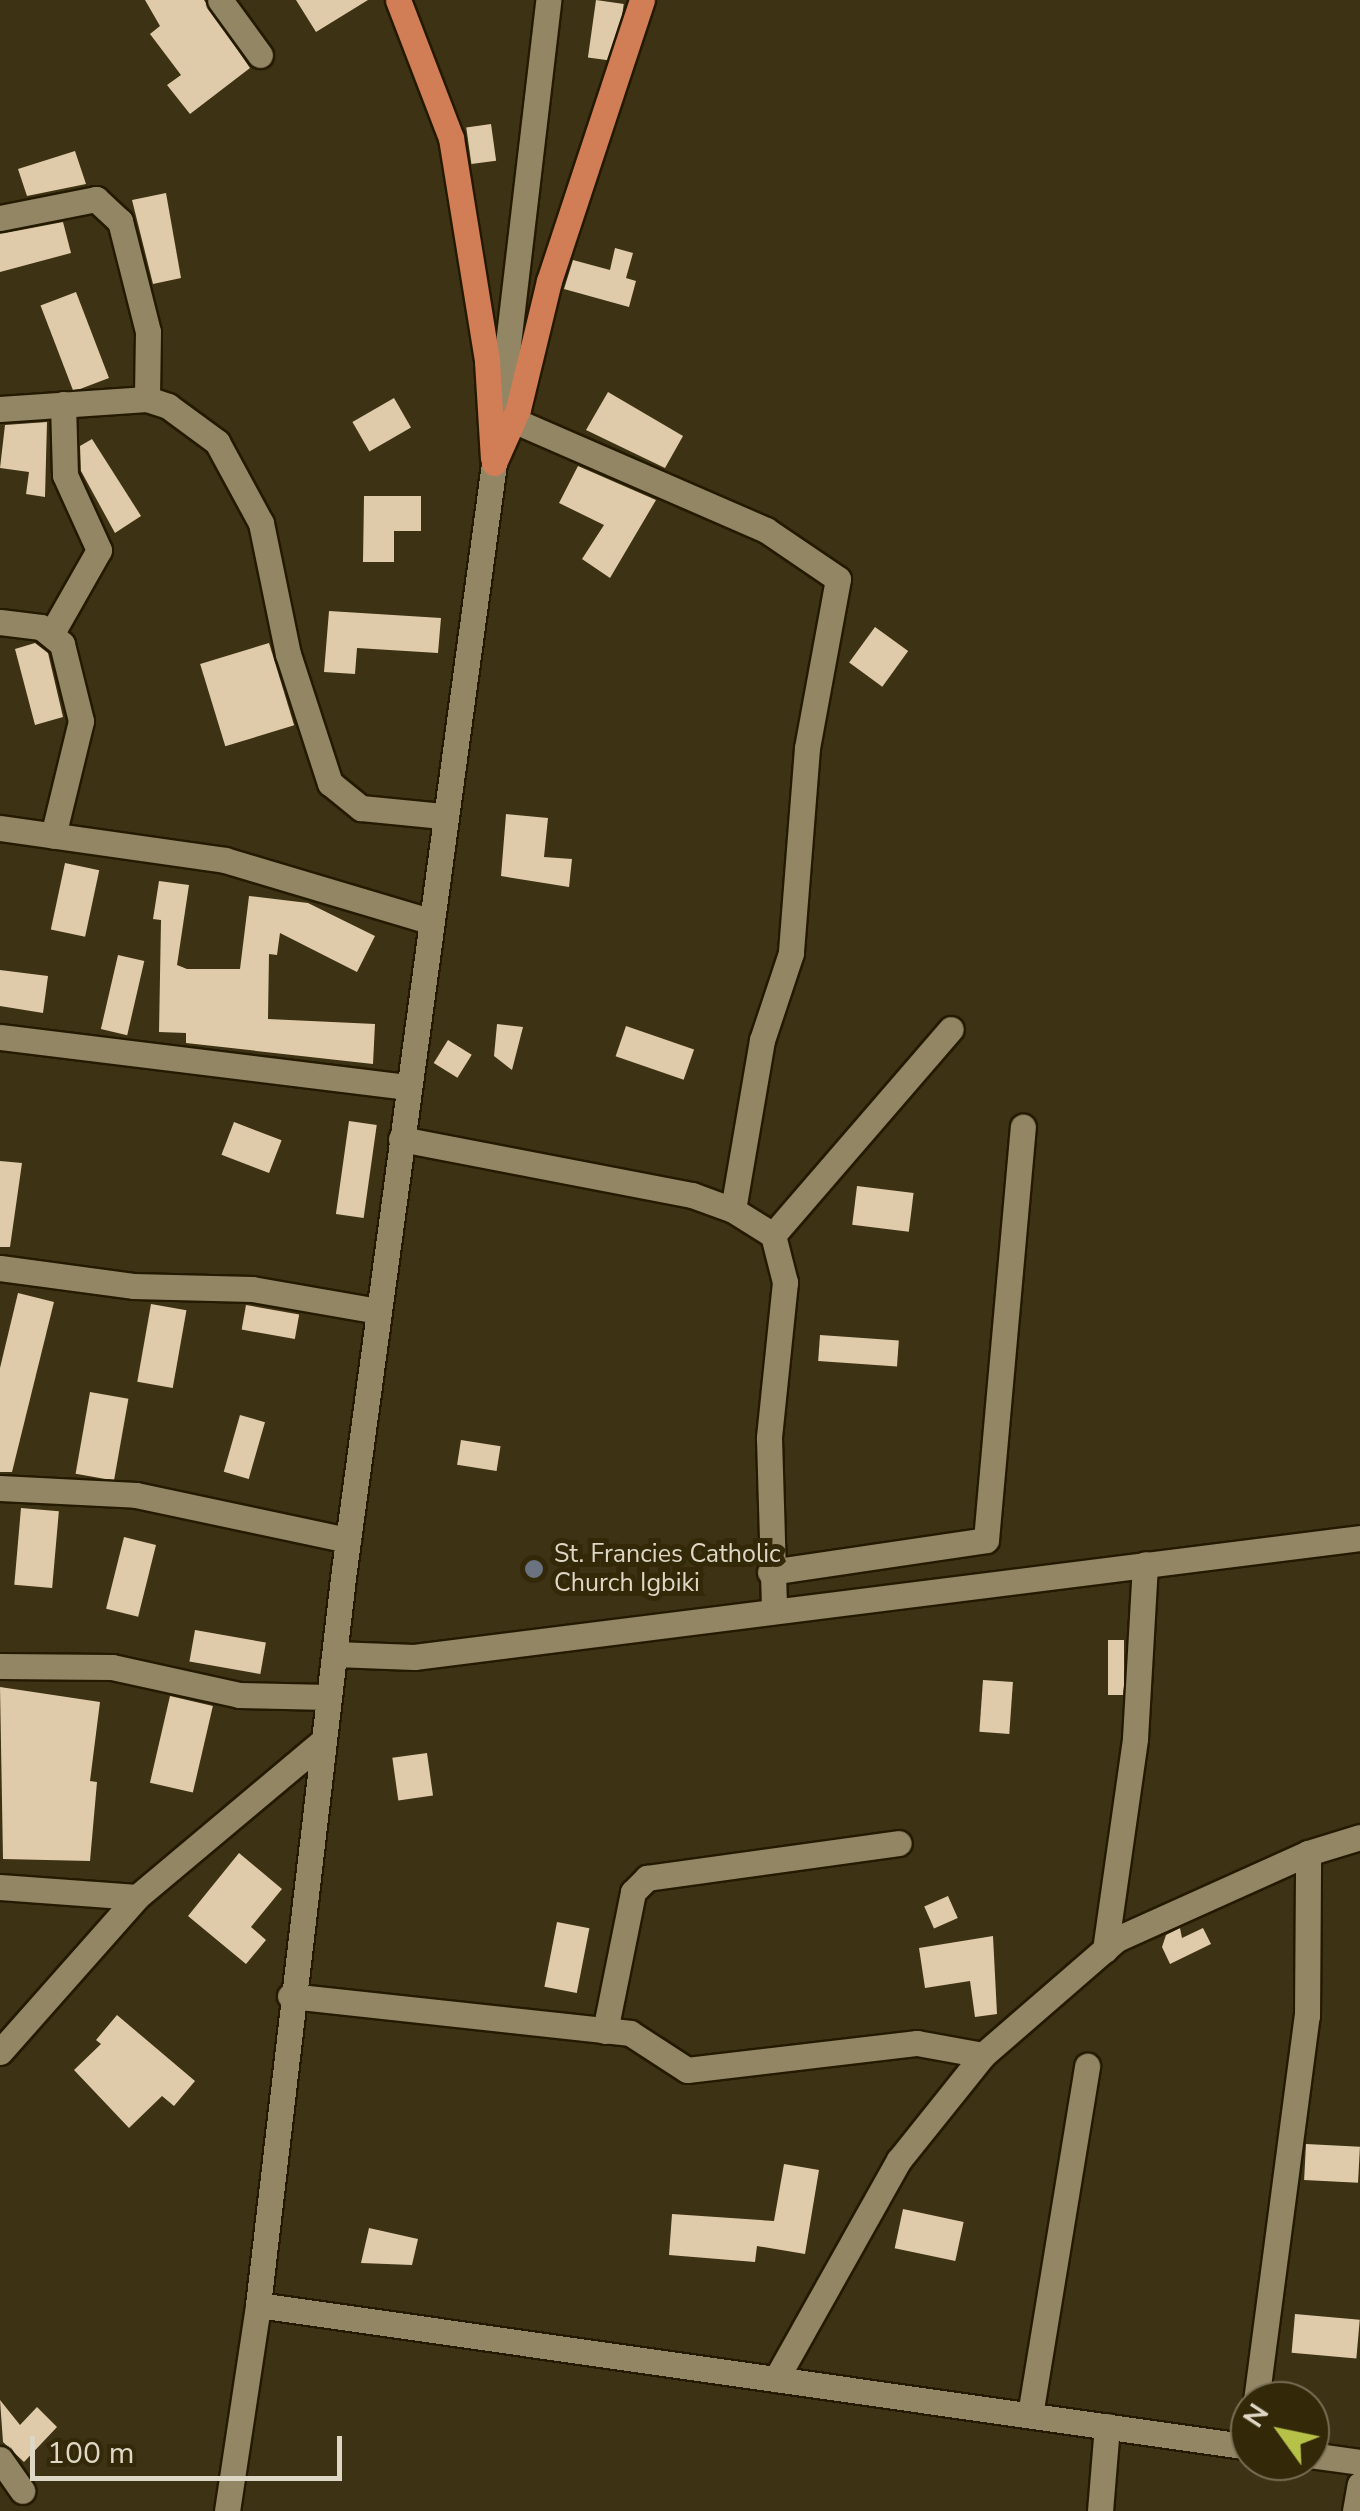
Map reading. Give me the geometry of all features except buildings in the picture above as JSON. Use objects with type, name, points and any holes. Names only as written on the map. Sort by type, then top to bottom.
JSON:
[{"type":"main road","points":[[398,0],[450,138],[487,361],[494,463]]},
{"type":"main road","points":[[494,463],[513,420],[549,281],[642,0]]},
{"type":"street","points":[[220,0],[260,55]]},
{"type":"street","points":[[228,2511],[258,2305],[290,1996],[348,1540],[443,816],[494,463],[548,0]]},
{"type":"street","points":[[0,218],[72,198],[108,206],[120,221],[148,332],[147,399]]},
{"type":"street","points":[[0,408],[147,399],[168,406],[217,442],[261,523],[311,740],[330,784],[361,808],[443,816]]},
{"type":"street","points":[[53,632],[99,550],[64,475],[63,404]]},
{"type":"street","points":[[513,420],[766,530],[838,579],[807,748],[790,953],[762,1040],[734,1210]]},
{"type":"street","points":[[0,622],[53,632],[62,644],[81,721],[53,836]]},
{"type":"street","points":[[0,828],[224,860],[430,921]]},
{"type":"street","points":[[773,1235],[951,1029]]},
{"type":"street","points":[[0,1037],[408,1087]]},
{"type":"street","points":[[770,1572],[986,1540],[1023,1127]]},
{"type":"street","points":[[401,1139],[692,1195],[734,1210],[773,1235],[785,1282],[769,1438],[774,1609]]},
{"type":"street","points":[[0,1268],[133,1286],[252,1289],[378,1311]]},
{"type":"street","points":[[0,1488],[136,1495],[348,1540]]},
{"type":"street","points":[[335,1654],[414,1657],[1360,1538]]},
{"type":"street","points":[[1105,1950],[1135,1738],[1145,1564]]},
{"type":"street","points":[[0,1666],[112,1666],[240,1695],[329,1697]]},
{"type":"street","points":[[0,2052],[138,1898],[322,1742]]},
{"type":"street","points":[[776,2379],[899,2160],[982,2055],[1105,1950],[1308,1853],[1360,1837]]},
{"type":"street","points":[[604,2031],[633,1892],[647,1878],[899,1843]]},
{"type":"street","points":[[1259,2381],[1307,2016],[1308,1853]]},
{"type":"street","points":[[0,1886],[138,1898]]},
{"type":"street","points":[[290,1996],[630,2034],[687,2070],[917,2044],[982,2055]]},
{"type":"street","points":[[1030,2416],[1086,2066]]},
{"type":"street","points":[[258,2305],[1230,2444]]},
{"type":"street","points":[[1100,2511],[1107,2426]]},
{"type":"street","points":[[1330,2458],[1360,2462]]},
{"type":"street","points":[[0,2459],[22,2491]]},
{"type":"street","points":[[1355,2511],[1360,2484]]},
{"type":"place","name":"St. Francies Catholic Church Igbiki","points":[[534,1569]]}]
